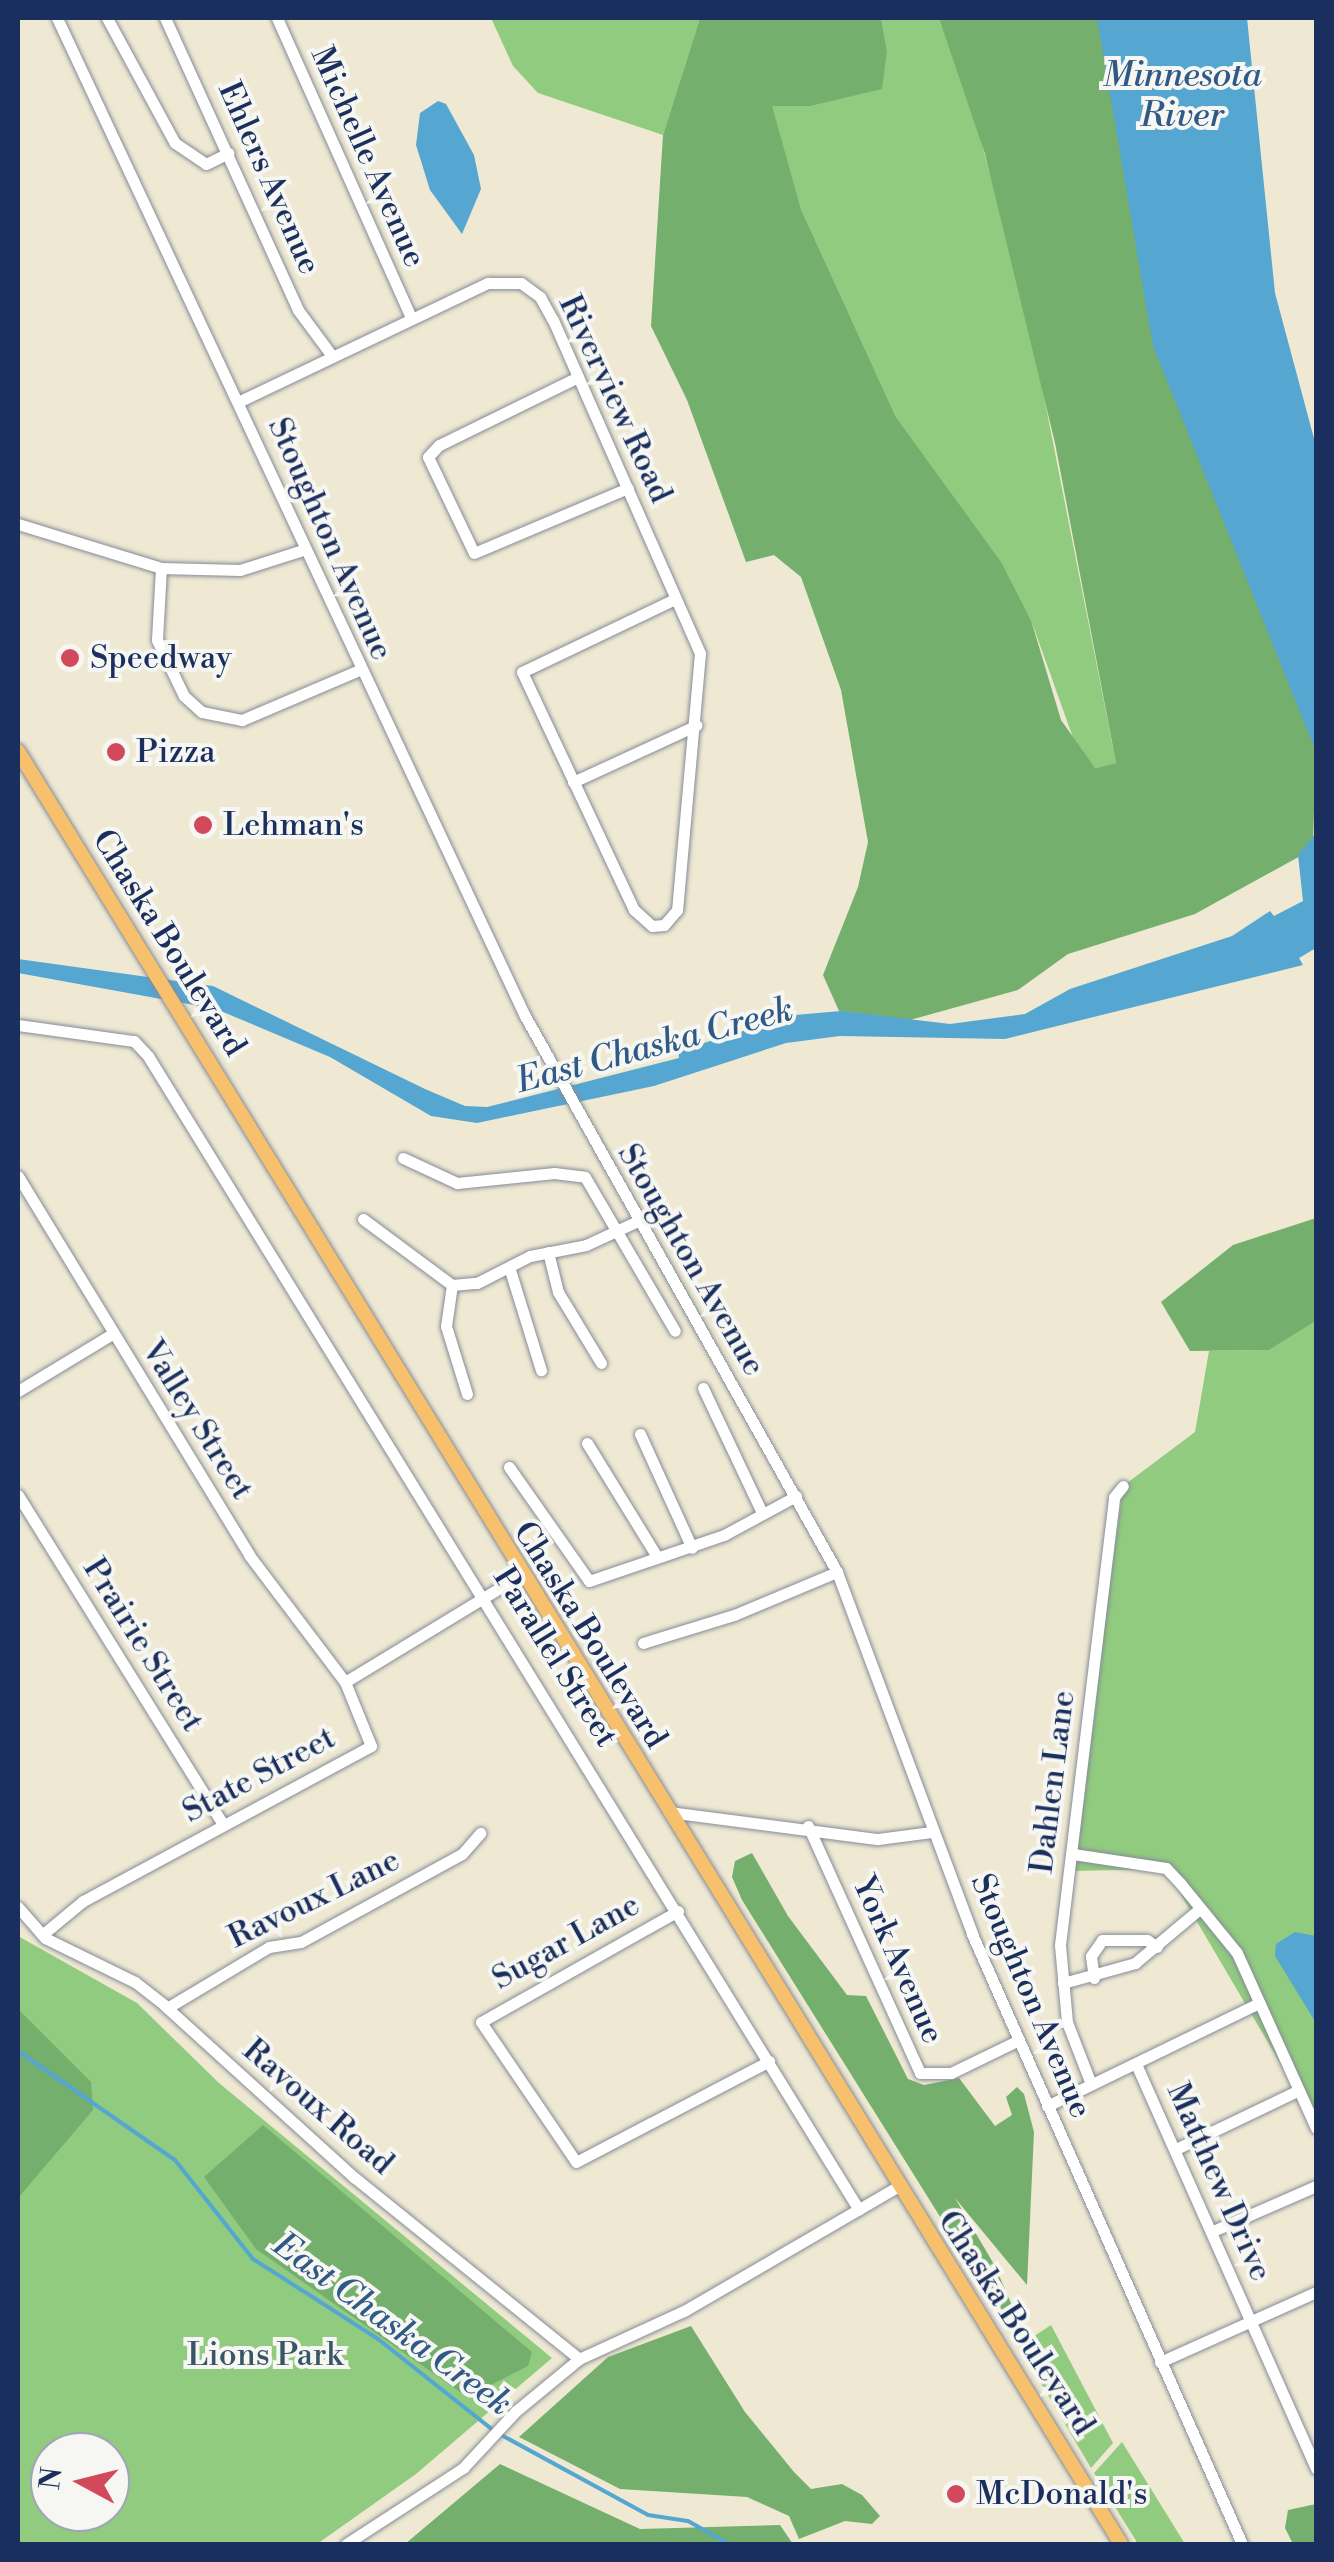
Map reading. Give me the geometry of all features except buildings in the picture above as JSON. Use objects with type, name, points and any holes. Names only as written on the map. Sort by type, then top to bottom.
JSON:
[{"type":"main road","name":"Chaska Boulevard","points":[[18,751],[520,1575],[1121,2544]]},
{"type":"street","name":"Stoughton Avenue","points":[[57,18],[359,670],[549,1064],[838,1572],[932,1832],[1017,2041],[1242,2544]]},
{"type":"street","points":[[107,18],[175,143],[206,164],[229,152]]},
{"type":"street","name":"Ehlers Avenue","points":[[165,18],[298,310],[332,356]]},
{"type":"street","name":"Michelle Avenue","points":[[277,18],[410,318]]},
{"type":"street","name":"Riverview Road","points":[[238,402],[488,283],[521,283],[540,298],[700,653],[697,725],[677,910],[664,925],[640,921],[573,782]]},
{"type":"street","points":[[578,377],[439,445],[428,457],[474,553],[628,488]]},
{"type":"street","points":[[18,524],[162,568],[240,570],[304,550]]},
{"type":"street","points":[[162,568],[157,640],[184,696],[202,712],[242,720],[359,670]]},
{"type":"street","points":[[676,599],[522,672],[573,782],[697,725]]},
{"type":"street","name":"Parallel Street","points":[[18,1025],[134,1041],[200,1136],[859,2210]]},
{"type":"street","points":[[403,1158],[457,1184],[554,1173],[585,1178],[675,1331]]},
{"type":"street","name":"Valley Street","points":[[18,1176],[249,1556],[345,1682]]},
{"type":"street","points":[[363,1219],[452,1285]]},
{"type":"street","points":[[452,1285],[510,1270],[548,1252],[616,1234],[638,1221]]},
{"type":"street","points":[[548,1252],[558,1292],[601,1363]]},
{"type":"street","points":[[510,1270],[541,1370]]},
{"type":"street","points":[[452,1285],[444,1309],[467,1394]]},
{"type":"street","points":[[18,1390],[112,1334]]},
{"type":"street","points":[[704,1388],[762,1512]]},
{"type":"street","points":[[640,1434],[692,1548]]},
{"type":"street","points":[[588,1443],[657,1558]]},
{"type":"street","points":[[509,1467],[589,1580],[692,1548],[796,1496]]},
{"type":"street","name":"Dahlen Lane","points":[[1092,2084],[1073,2045],[1060,1945],[1114,1497],[1123,1486]]},
{"type":"street","name":"Prairie Street","points":[[18,1495],[222,1824]]},
{"type":"street","points":[[643,1642],[734,1615],[838,1572]]},
{"type":"street","name":"State Street","points":[[42,1935],[83,1902],[371,1746],[345,1682],[520,1575]]},
{"type":"street","points":[[667,1812],[808,1826],[878,1839],[932,1832]]},
{"type":"street","name":"York Avenue","points":[[808,1826],[920,2073],[951,2073],[1017,2041]]},
{"type":"street","name":"Ravoux Lane","points":[[167,2008],[270,1947],[301,1942],[462,1854],[480,1833]]},
{"type":"street","points":[[1072,1854],[1166,1868],[1197,1911],[1237,1953],[1316,2128]]},
{"type":"street","name":"Ravoux Road","points":[[18,1907],[42,1935],[135,1982],[355,2178],[579,2359]]},
{"type":"street","name":"Sugar Lane","points":[[678,1911],[481,2022],[576,2162],[768,2060]]},
{"type":"street","points":[[1063,1983],[1094,1978],[1157,1947],[1197,1911]]},
{"type":"street","points":[[1094,1978],[1091,1956],[1102,1940],[1147,1940],[1157,1947]]},
{"type":"street","points":[[1047,2106],[1260,2004]]},
{"type":"street","name":"Matthew Drive","points":[[1136,2064],[1316,2469]]},
{"type":"street","points":[[1176,2148],[1299,2090]]},
{"type":"street","points":[[1213,2231],[1316,2186]]},
{"type":"street","points":[[346,2544],[428,2495],[579,2359],[684,2311],[897,2187]]},
{"type":"street","points":[[1160,2362],[1316,2292]]},
{"type":"green space","points":[[491,18],[700,18],[663,135],[538,93],[513,66]]},
{"type":"green space","points":[[700,18],[881,18],[887,50],[882,89],[810,106],[772,106],[801,209],[896,417],[1001,562],[1031,620],[1061,720],[1095,768],[1116,763],[1055,443],[985,154],[939,18],[1098,18],[1316,734],[1313,849],[1195,914],[1068,954],[1018,990],[910,1020],[839,1011],[823,975],[858,887],[868,842],[841,690],[801,577],[774,555],[746,562],[687,400],[651,326],[663,135]]},
{"type":"green space","points":[[881,18],[939,18],[970,101],[1026,305],[1116,763],[1095,768],[1077,749],[1031,620],[1001,563],[896,417],[801,209],[771,106],[834,100],[887,50]]},
{"type":"green space","points":[[1316,1218],[1316,1321],[1269,1350],[1190,1351],[1161,1302],[1233,1245]]},
{"type":"green space","points":[[1316,1321],[1316,2124],[1166,1869],[1071,1871],[1123,1486],[1195,1432],[1209,1351],[1269,1350]]},
{"type":"green space","points":[[752,1853],[788,1916],[847,1995],[866,1996],[908,2079],[924,2085],[959,2078],[995,2126],[1012,2115],[1006,2097],[1017,2087],[1024,2094],[1034,2132],[1027,2285],[955,2198],[995,2266],[1019,2322],[1014,2335],[742,1900],[732,1877],[735,1861]]},
{"type":"green space","name":"Lions Park","points":[[18,1936],[137,2003],[219,2083],[552,2358],[416,2474],[317,2544],[18,2544]]},
{"type":"green space","points":[[18,2009],[91,2082],[93,2110],[18,2198]]},
{"type":"green space","points":[[263,2125],[532,2352],[528,2366],[467,2397],[256,2249],[204,2177]]},
{"type":"green space","points":[[1051,2325],[1113,2443],[1091,2468],[1019,2346]]},
{"type":"green space","points":[[691,2326],[745,2412],[794,2472],[811,2489],[842,2484],[862,2495],[880,2516],[872,2524],[845,2521],[799,2539],[789,2516],[747,2497],[620,2489],[519,2437],[608,2357]]},
{"type":"green space","points":[[1122,2442],[1185,2544],[1138,2544],[1094,2473]]},
{"type":"green space","points":[[500,2464],[640,2529],[780,2525],[793,2544],[405,2544]]},
{"type":"green space","points":[[1316,2504],[1316,2544],[1293,2544],[1285,2528],[1288,2510]]},
{"type":"water","name":"Minnesota River","points":[[1097,18],[1247,18],[1275,293],[1316,446],[1316,752],[1153,346]]},
{"type":"water","points":[[438,101],[446,104],[474,155],[481,189],[462,234],[430,190],[416,145],[420,113]]},
{"type":"water","points":[[1316,833],[1316,948],[1299,958],[1303,965],[1005,1039],[840,1036],[786,1043],[654,1086],[477,1123],[431,1116],[330,1057],[216,1009],[18,973],[18,959],[213,986],[425,1089],[465,1106],[487,1107],[679,1058],[678,1051],[795,1015],[841,1011],[950,1024],[1025,1014],[1070,989],[1232,936],[1270,911],[1274,916],[1303,901],[1298,855]]},
{"type":"water","points":[[1295,1932],[1316,1936],[1316,2023],[1275,1956],[1276,1944]]},
{"type":"waterway","name":"East Chaska Creek","points":[[18,2051],[175,2160],[253,2259],[378,2339],[494,2431],[648,2515],[688,2521],[729,2544]]},
{"type":"place","name":"Speedway","points":[[70,658]]},
{"type":"place","name":"Pizza","points":[[116,752]]},
{"type":"place","name":"Lehman's","points":[[203,825]]},
{"type":"place","name":"McDonald's","points":[[956,2494]]}]
